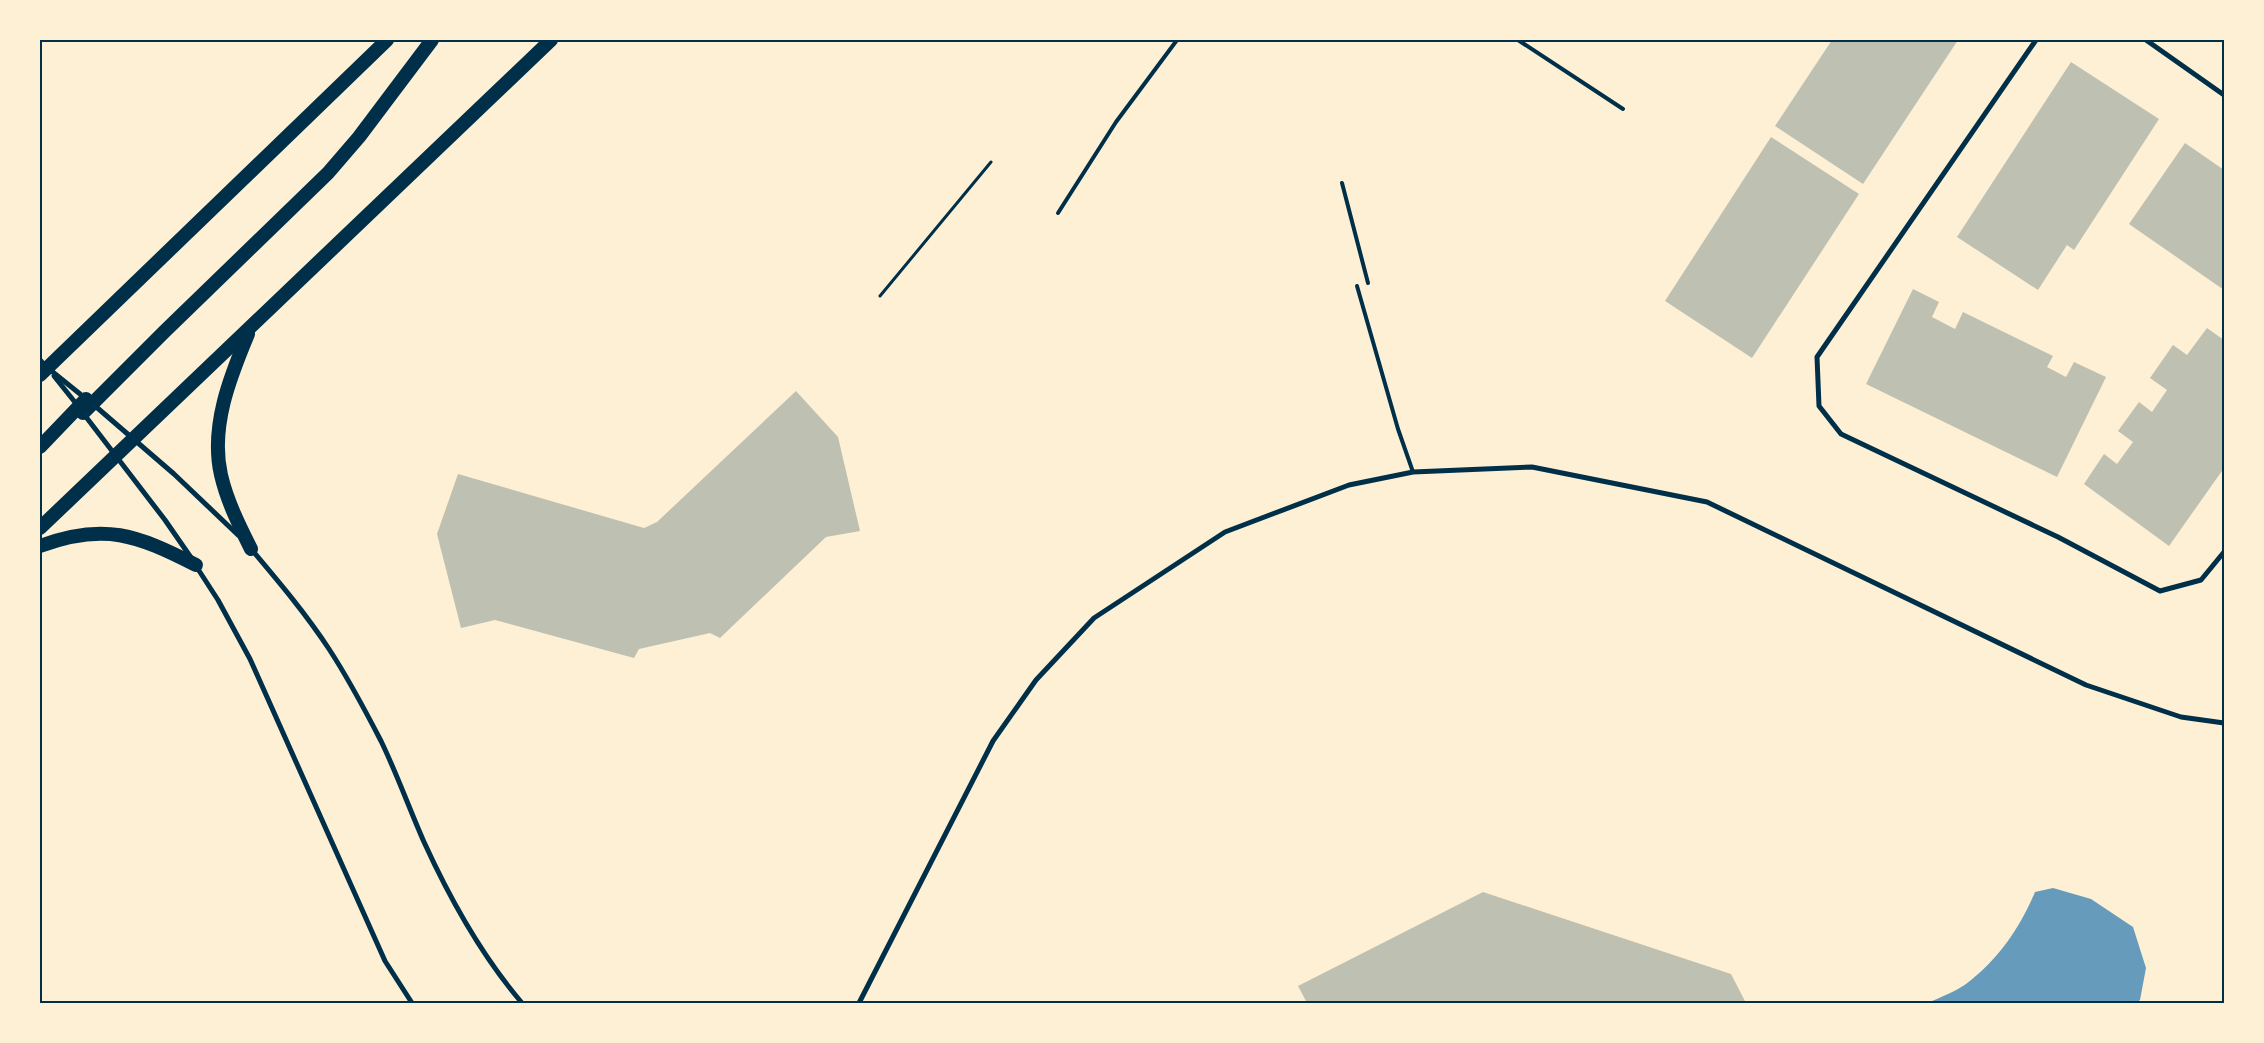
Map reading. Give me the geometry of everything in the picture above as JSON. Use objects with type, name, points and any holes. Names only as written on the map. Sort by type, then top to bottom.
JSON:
[{"type":"highway","points":[[43,367],[387,40]]},
{"type":"highway","points":[[40,447],[328,173],[359,137],[432,40]]},
{"type":"highway","points":[[40,528],[551,40]]},
{"type":"highway","points":[[251,326],[234,365],[224,402],[217,441],[221,475],[232,510],[252,549]]},
{"type":"highway","points":[[40,546],[72,536],[94,532],[119,534],[148,541],[196,565]]},
{"type":"street","points":[[2036,40],[1817,356],[1819,406],[1841,434],[2058,537],[2160,591],[2201,580],[2224,552]]},
{"type":"street","points":[[2146,40],[2224,95]]},
{"type":"street","points":[[43,367],[85,406],[134,439],[222,518],[252,549],[304,614],[329,648],[382,743],[425,843],[453,900],[482,950],[522,1003]]},
{"type":"street","points":[[43,367],[85,406],[116,456],[196,565],[218,600],[250,659],[385,961],[412,1003]]},
{"type":"street","points":[[859,1003],[994,741],[1036,680],[1094,618],[1225,532],[1349,484],[1412,472],[1532,467],[1707,502],[2086,685],[2181,717],[2224,723]]},
{"type":"lane","points":[[1058,213],[1116,122],[1177,40]]},
{"type":"lane","points":[[1518,40],[1623,109]]},
{"type":"lane","points":[[1342,183],[1368,283]]},
{"type":"lane","points":[[1356,286],[1412,472]]},
{"type":"path","points":[[880,296],[991,162]]},
{"type":"water","points":[[2053,888],[2091,899],[2133,927],[2146,968],[2140,1000],[2136,1003],[1928,1003],[1957,990],[1978,975],[1998,954],[2015,931],[2035,892]]},
{"type":"building","points":[[1832,40],[1958,40],[1863,184],[1775,126]]},
{"type":"building","points":[[2071,62],[2159,119],[2074,250],[2067,245],[2038,290],[1957,237]]},
{"type":"building","points":[[1771,137],[1859,194],[1752,358],[1665,301]]},
{"type":"building","points":[[2185,143],[2224,170],[2224,290],[2129,224]]},
{"type":"building","points":[[1913,289],[1939,302],[1932,317],[1955,329],[1963,312],[2053,356],[2047,367],[2066,377],[2074,362],[2106,377],[2057,477],[1866,384]]},
{"type":"building","points":[[2207,328],[2224,340],[2224,468],[2169,546],[2084,484],[2104,454],[2117,464],[2133,442],[2118,431],[2139,402],[2152,412],[2167,390],[2150,378],[2173,345],[2187,355]]},
{"type":"building","points":[[796,391],[838,437],[860,531],[826,537],[720,638],[710,633],[639,649],[634,658],[495,620],[461,628],[437,534],[458,474],[644,528],[657,522]]},
{"type":"building","points":[[1483,892],[1731,974],[1746,1003],[1307,1003],[1298,986]]}]
